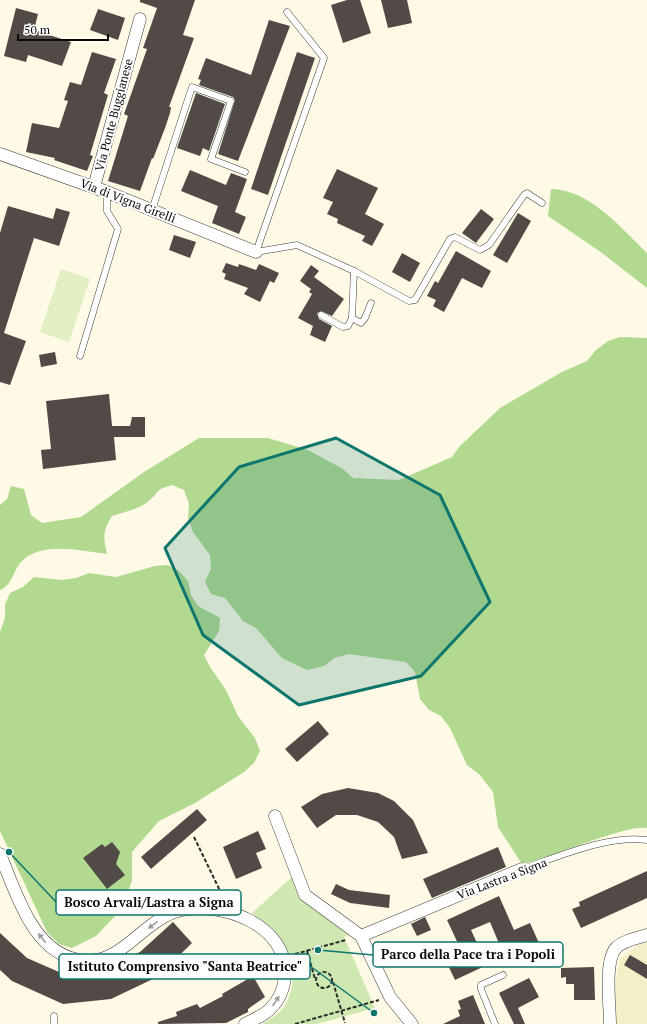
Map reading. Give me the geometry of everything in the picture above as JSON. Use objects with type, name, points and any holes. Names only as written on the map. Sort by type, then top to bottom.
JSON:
[{"type":"street","name":"Via Ponte Buggianese","points":[[94,187],[140,19]]},
{"type":"street","name":"Via di Vigna Girelli","points":[[0,154],[94,187],[256,252]]},
{"type":"street","points":[[275,816],[305,895],[361,936],[390,997],[412,1024]]},
{"type":"street","points":[[0,854],[24,909],[41,938],[59,953],[78,960],[91,962],[109,957],[160,920],[177,911],[204,908],[230,913],[253,922],[266,931],[275,942],[283,958],[285,982],[277,1000],[267,1012],[245,1024]]},
{"type":"street","name":"Via Lastra a Signa","points":[[361,936],[522,869]]},
{"type":"street","points":[[610,1024],[609,977],[612,954],[617,947],[647,935]]},
{"type":"lane","points":[[288,12],[324,58],[256,252],[297,245],[354,271],[408,300],[415,300],[450,239],[455,237],[480,250],[489,245],[524,195],[528,193],[542,203]]},
{"type":"lane","points":[[152,210],[192,87],[231,101],[211,159],[245,172]]},
{"type":"lane","points":[[80,356],[118,229],[107,211],[107,192]]},
{"type":"lane","points":[[321,315],[343,327],[348,326],[352,318],[354,271]]},
{"type":"lane","points":[[352,318],[361,323],[365,318],[371,303]]},
{"type":"lane","name":"Via Lastra a Signa","points":[[522,869],[600,844],[620,840],[647,840]]},
{"type":"lane","points":[[495,1024],[481,989],[481,985],[503,975]]},
{"type":"lane","points":[[54,1016],[54,1024]]},
{"type":"path","points":[[194,837],[230,913]]},
{"type":"path","points":[[283,958],[361,936]]},
{"type":"path","points":[[307,951],[318,985],[322,988],[328,988],[332,982]]},
{"type":"path","points":[[316,980],[318,975],[325,972],[330,974],[345,1023]]},
{"type":"path","points":[[295,1024],[390,997]]},
{"type":"highlighted area","points":[[336,438],[440,495],[490,602],[421,676],[299,705],[203,635],[165,548],[239,467]]},
{"type":"shaded area","points":[[647,942],[647,1024],[616,1024],[615,984],[620,959],[638,945]]},
{"type":"green space","points":[[551,189],[565,191],[579,196],[591,203],[604,212],[647,253],[647,288],[602,253],[548,216]]},
{"type":"green space","points":[[61,269],[90,279],[69,342],[40,332]]},
{"type":"green space","points":[[620,337],[647,338],[647,828],[637,828],[623,831],[522,864],[498,827],[493,792],[479,774],[467,765],[450,728],[441,716],[429,710],[420,699],[415,672],[406,662],[349,654],[334,658],[324,666],[307,670],[282,658],[256,628],[243,621],[225,598],[211,594],[205,582],[211,569],[210,555],[193,532],[188,518],[189,504],[184,490],[172,485],[160,489],[142,506],[112,516],[105,530],[107,554],[73,549],[49,549],[38,551],[28,556],[20,563],[10,582],[0,590],[0,505],[7,499],[11,486],[24,489],[31,515],[42,523],[81,517],[144,472],[199,438],[268,438],[308,450],[343,469],[353,478],[399,480],[452,457],[460,446],[500,408],[562,372],[587,361],[596,350],[608,341]]},
{"type":"green space","points":[[168,565],[179,571],[188,581],[191,595],[198,606],[220,618],[219,631],[204,655],[210,667],[226,690],[238,716],[255,738],[260,751],[254,763],[244,772],[195,803],[159,821],[132,852],[132,880],[128,893],[119,903],[115,916],[96,936],[72,948],[59,944],[47,932],[0,831],[0,632],[5,618],[5,605],[10,593],[23,587],[34,577],[62,580],[76,578],[89,573],[116,577],[155,566]]},
{"type":"green space","points":[[292,877],[349,935],[344,937],[375,1008],[317,1024],[262,1024],[274,1017],[284,1007],[291,992],[293,975],[290,958],[283,943],[252,913]]},
{"type":"building","points":[[140,0],[195,0],[183,35],[194,38],[169,107],[171,107],[170,113],[165,128],[140,191],[108,181],[128,116],[124,114],[147,49],[143,48],[157,8],[140,2]]},
{"type":"building","points":[[347,0],[360,0],[371,33],[343,43],[331,5]]},
{"type":"building","points":[[381,0],[407,0],[412,23],[388,28]]},
{"type":"building","points":[[16,8],[38,14],[34,30],[71,42],[62,66],[28,55],[26,62],[4,56]]},
{"type":"building","points":[[98,9],[125,18],[118,40],[90,30]]},
{"type":"building","points":[[269,20],[290,26],[238,161],[218,154],[235,100],[233,97],[199,85],[201,80],[198,79],[206,58],[251,75]]},
{"type":"building","points":[[92,52],[116,59],[104,93],[108,95],[90,155],[93,156],[87,171],[54,160],[55,158],[26,152],[32,123],[59,128],[68,101],[64,100],[70,82],[81,85]]},
{"type":"building","points":[[297,52],[315,58],[268,195],[251,189]]},
{"type":"building","points":[[196,93],[225,104],[209,151],[203,148],[200,156],[177,148]]},
{"type":"building","points":[[337,169],[378,188],[365,214],[384,224],[372,246],[362,241],[365,236],[337,223],[338,219],[327,214],[333,202],[323,198]]},
{"type":"building","points":[[190,170],[226,185],[231,173],[247,179],[235,212],[246,217],[239,234],[212,223],[218,206],[181,191]]},
{"type":"building","points":[[8,206],[53,219],[56,208],[70,212],[59,246],[34,238],[4,333],[26,341],[10,385],[0,382],[0,233]]},
{"type":"building","points":[[481,209],[494,219],[476,243],[462,233]]},
{"type":"building","points":[[518,213],[531,221],[507,263],[493,255]]},
{"type":"building","points":[[174,235],[196,242],[190,258],[169,250]]},
{"type":"building","points":[[456,251],[491,271],[482,288],[462,278],[444,312],[433,306],[436,300],[427,296],[435,281],[438,283]]},
{"type":"building","points":[[402,253],[420,263],[410,282],[392,272]]},
{"type":"building","points":[[226,263],[238,267],[239,264],[256,270],[259,264],[279,273],[274,283],[270,281],[260,302],[244,294],[248,288],[224,279],[226,274],[222,272]]},
{"type":"building","points":[[311,265],[319,271],[314,277],[344,299],[332,316],[321,311],[317,313],[319,319],[332,326],[325,342],[310,335],[313,326],[298,318],[312,294],[309,292],[311,289],[300,281]]},
{"type":"building","points":[[55,352],[57,364],[41,367],[39,355]]},
{"type":"building","points":[[109,394],[112,426],[130,426],[132,417],[145,417],[145,437],[114,437],[116,460],[43,469],[41,450],[51,449],[46,401]]},
{"type":"building","points":[[318,721],[329,734],[297,762],[285,749]]},
{"type":"building","points":[[348,788],[378,793],[394,801],[413,820],[428,853],[402,859],[394,837],[378,822],[357,815],[336,815],[317,828],[301,807],[322,794]]},
{"type":"building","points":[[197,809],[207,820],[151,869],[141,857]]},
{"type":"building","points":[[258,831],[266,849],[256,853],[262,868],[236,879],[223,847]]},
{"type":"building","points":[[112,842],[120,852],[116,864],[125,875],[107,889],[83,858],[102,844],[105,847]]},
{"type":"building","points":[[498,847],[506,867],[432,898],[423,879]]},
{"type":"building","points":[[647,871],[647,898],[581,928],[572,909],[580,906],[579,902]]},
{"type":"building","points":[[336,884],[349,890],[390,895],[389,908],[350,903],[331,894]]},
{"type":"building","points":[[499,896],[514,930],[530,923],[543,952],[516,965],[515,962],[508,965],[490,922],[471,930],[487,965],[455,980],[444,957],[461,950],[447,920]]},
{"type":"building","points":[[425,917],[431,930],[417,936],[411,924]]},
{"type":"building","points":[[173,922],[192,943],[157,977],[111,999],[63,1004],[12,981],[0,970],[0,933],[27,958],[59,972],[82,971],[101,969],[140,952]]},
{"type":"building","points":[[630,955],[647,965],[647,979],[624,965]]},
{"type":"building","points":[[594,967],[595,1000],[574,1000],[574,984],[566,984],[566,977],[561,978],[561,968]]},
{"type":"building","points":[[253,976],[265,997],[248,1009],[248,1012],[226,1023],[158,1024],[158,1022],[177,1016],[176,1012],[197,1004],[200,1008],[223,996],[222,994]]},
{"type":"building","points":[[529,978],[539,997],[518,1008],[525,1024],[514,1024],[499,993]]},
{"type":"building","points":[[473,995],[485,1024],[443,1024],[460,1016],[458,1010],[461,1009],[458,1001]]},
{"type":"place","name":"Bosco Arvali/Lastra a Signa","points":[[9,852]]},
{"type":"place","name":"Parco della Pace tra i Popoli","points":[[318,950]]},
{"type":"place","name":"Istituto Comprensivo \"Santa Beatrice\"","points":[[374,1013]]}]
